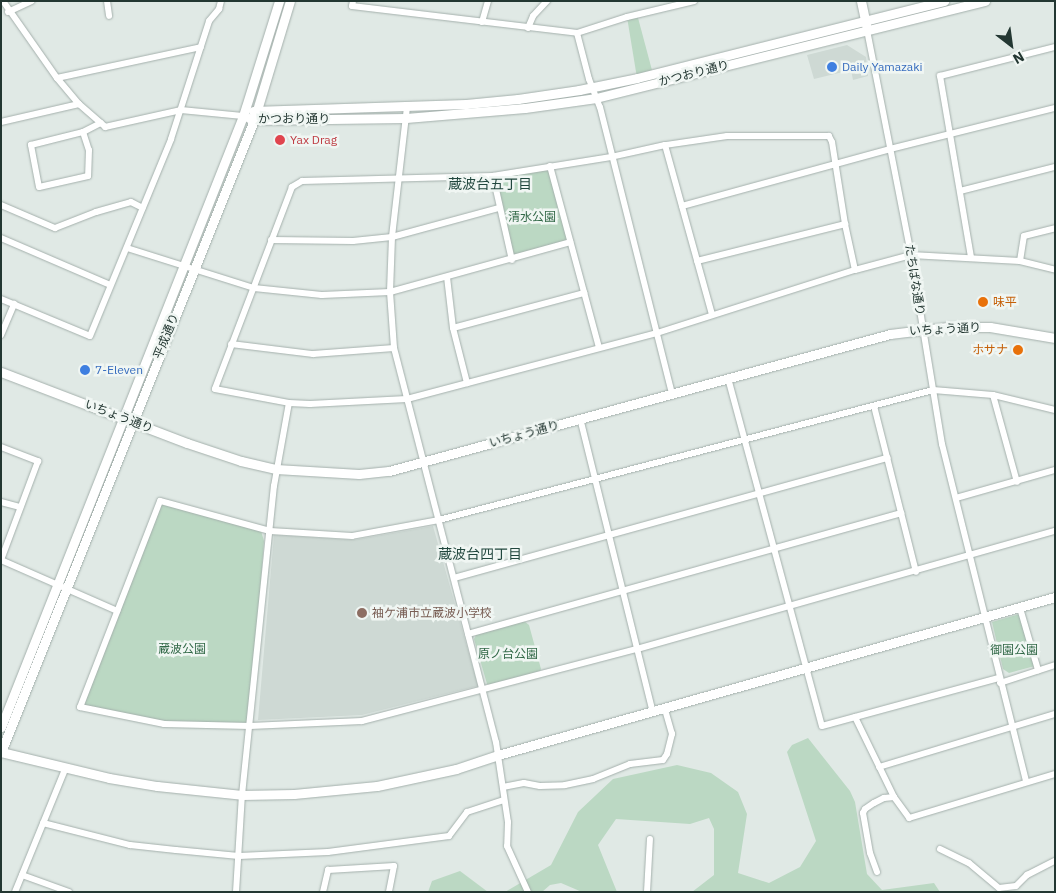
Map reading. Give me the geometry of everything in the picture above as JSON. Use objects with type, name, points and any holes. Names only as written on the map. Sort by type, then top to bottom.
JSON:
[{"type":"street","points":[[2,1],[8,12],[57,78],[79,104],[105,126],[181,110],[244,116]]},
{"type":"street","points":[[8,12],[32,1]]},
{"type":"street","points":[[106,1],[109,16]]},
{"type":"street","points":[[1,299],[90,336],[181,110],[210,21],[219,9],[221,1]]},
{"type":"street","name":"平成通り","points":[[1,752],[61,588],[128,419],[184,266],[244,116],[279,1]]},
{"type":"street","name":"平成通り","points":[[128,419],[194,269],[254,120],[290,1]]},
{"type":"street","points":[[353,1],[352,6],[577,33],[627,17],[694,1]]},
{"type":"street","points":[[482,22],[488,1]]},
{"type":"street","points":[[528,28],[533,16],[547,1]]},
{"type":"street","name":"たちばな通り","points":[[861,1],[911,255],[942,444],[1026,782]]},
{"type":"street","name":"かつおり通り","points":[[244,116],[254,120],[406,118],[525,108],[596,98],[866,26],[944,1]]},
{"type":"street","name":"かつおり通り","points":[[244,116],[257,110],[407,107],[518,99],[592,88],[985,1]]},
{"type":"street","points":[[577,33],[596,98],[672,393]]},
{"type":"street","points":[[57,78],[201,47]]},
{"type":"street","points":[[971,258],[940,76],[1055,47]]},
{"type":"street","points":[[1,122],[79,104]]},
{"type":"street","points":[[407,107],[392,237],[390,292],[394,348],[484,691],[503,787],[508,822],[507,846],[528,892]]},
{"type":"street","points":[[682,206],[890,149],[1055,108]]},
{"type":"street","points":[[83,132],[89,150],[88,176],[40,187],[31,145],[83,132],[101,123]]},
{"type":"street","points":[[855,270],[845,224],[832,142],[829,136],[727,136],[665,144],[611,157],[493,176],[296,183],[292,187],[271,240],[215,389],[289,403],[310,404],[407,399],[657,333],[855,270],[911,255],[1020,261],[1055,270]]},
{"type":"street","points":[[665,144],[712,315]]},
{"type":"street","points":[[550,166],[599,348]]},
{"type":"street","points":[[960,191],[1055,167]]},
{"type":"street","points":[[493,176],[512,260]]},
{"type":"street","points":[[1,205],[55,228],[96,212],[131,202],[143,208]]},
{"type":"street","points":[[271,240],[353,241],[392,237],[499,208]]},
{"type":"street","points":[[697,261],[845,224]]},
{"type":"street","points":[[1020,261],[1024,236],[1055,228]]},
{"type":"street","points":[[1,238],[110,285]]},
{"type":"street","points":[[127,248],[254,288],[322,295],[390,292],[512,260],[570,242]]},
{"type":"street","points":[[447,276],[453,328],[466,383]]},
{"type":"street","points":[[453,328],[584,293]]},
{"type":"street","points":[[1,335],[14,304]]},
{"type":"street","name":"いちょう通り","points":[[1,372],[187,443],[276,470],[359,474],[389,470],[424,461],[870,338],[922,328],[990,327],[1055,338]]},
{"type":"street","points":[[231,344],[313,354],[394,348]]},
{"type":"street","points":[[728,378],[759,494],[776,548],[822,726],[1055,665]]},
{"type":"street","points":[[1055,410],[993,395],[933,390],[439,520],[352,536],[270,531],[160,501],[80,708],[164,724],[250,726],[362,722],[637,649],[916,572],[1055,531]]},
{"type":"street","points":[[993,395],[1017,482]]},
{"type":"street","points":[[236,892],[242,794],[276,470],[289,403]]},
{"type":"street","points":[[874,406],[916,572]]},
{"type":"street","points":[[580,418],[653,712]]},
{"type":"street","points":[[1,447],[38,461],[1,560],[117,611]]},
{"type":"street","points":[[454,578],[888,458]]},
{"type":"street","points":[[956,498],[1055,470]]},
{"type":"street","points":[[1,502],[20,508]]},
{"type":"street","points":[[468,634],[901,513]]},
{"type":"street","name":"平成通り","points":[[1,727],[61,588]]},
{"type":"street","points":[[1,752],[109,778],[157,786],[242,794],[294,794],[376,786],[456,769],[498,755],[807,669],[1055,597]]},
{"type":"street","points":[[1020,608],[1038,670]]},
{"type":"street","points":[[503,787],[524,783],[546,786],[565,785],[593,779],[630,764],[663,760],[667,754],[672,734],[665,709]]},
{"type":"street","points":[[879,767],[1055,714]]},
{"type":"street","points":[[855,717],[894,797],[909,818],[1055,774]]},
{"type":"street","points":[[15,892],[66,767]]},
{"type":"street","points":[[877,872],[868,845],[863,813],[874,803],[884,798],[894,797]]},
{"type":"street","points":[[43,823],[130,845],[238,856],[328,852],[449,836],[466,812],[504,800]]},
{"type":"street","points":[[648,892],[650,839]]},
{"type":"street","points":[[940,849],[969,863],[999,888],[1016,886],[1027,875],[1055,860]]},
{"type":"street","points":[[323,892],[328,870],[394,866],[389,892]]},
{"type":"street","points":[[22,876],[69,892]]},
{"type":"shaded area","points":[[847,45],[866,57],[868,76],[853,80],[851,70],[814,79],[807,55]]},
{"type":"shaded area","name":"袖ケ浦市立蔵波小学校","points":[[433,526],[478,686],[362,715],[258,720],[274,535],[353,540]]},
{"type":"green space","points":[[637,14],[653,74],[637,78],[627,17]]},
{"type":"green space","name":"清水公園","points":[[550,166],[570,242],[512,260],[493,176]]},
{"type":"green space","name":"蔵波公園","points":[[160,501],[261,531],[264,541],[250,726],[164,724],[80,707]]},
{"type":"green space","name":"御園公園","points":[[1020,614],[1035,666],[1009,673],[1003,669],[992,622]]},
{"type":"green space","name":"原ノ台公園","points":[[524,621],[529,625],[541,669],[539,673],[494,687],[487,684],[474,639],[476,635]]},
{"type":"green space","points":[[808,738],[850,791],[855,802],[867,874],[882,890],[934,883],[940,892],[692,892],[714,875],[714,829],[709,818],[690,824],[616,819],[598,845],[617,892],[582,892],[561,883],[550,885],[542,892],[505,892],[551,865],[578,812],[613,779],[677,765],[711,773],[738,792],[747,814],[738,873],[769,883],[800,867],[816,841],[787,752],[792,745]]},
{"type":"green space","points":[[460,871],[488,892],[428,892],[432,881]]},
{"type":"place","name":"Daily Yamazaki","points":[[832,67]]},
{"type":"place","name":"Yax Drag","points":[[280,140]]},
{"type":"place","name":"味平","points":[[983,302]]},
{"type":"place","name":"ホサナ","points":[[1018,350]]},
{"type":"place","name":"7-Eleven","points":[[85,370]]},
{"type":"place","name":"袖ケ浦市立蔵波小学校","points":[[362,613]]},
{"type":"district","name":"蔵波台五丁目","points":[[490,184]]},
{"type":"district","name":"蔵波台四丁目","points":[[480,554]]}]
